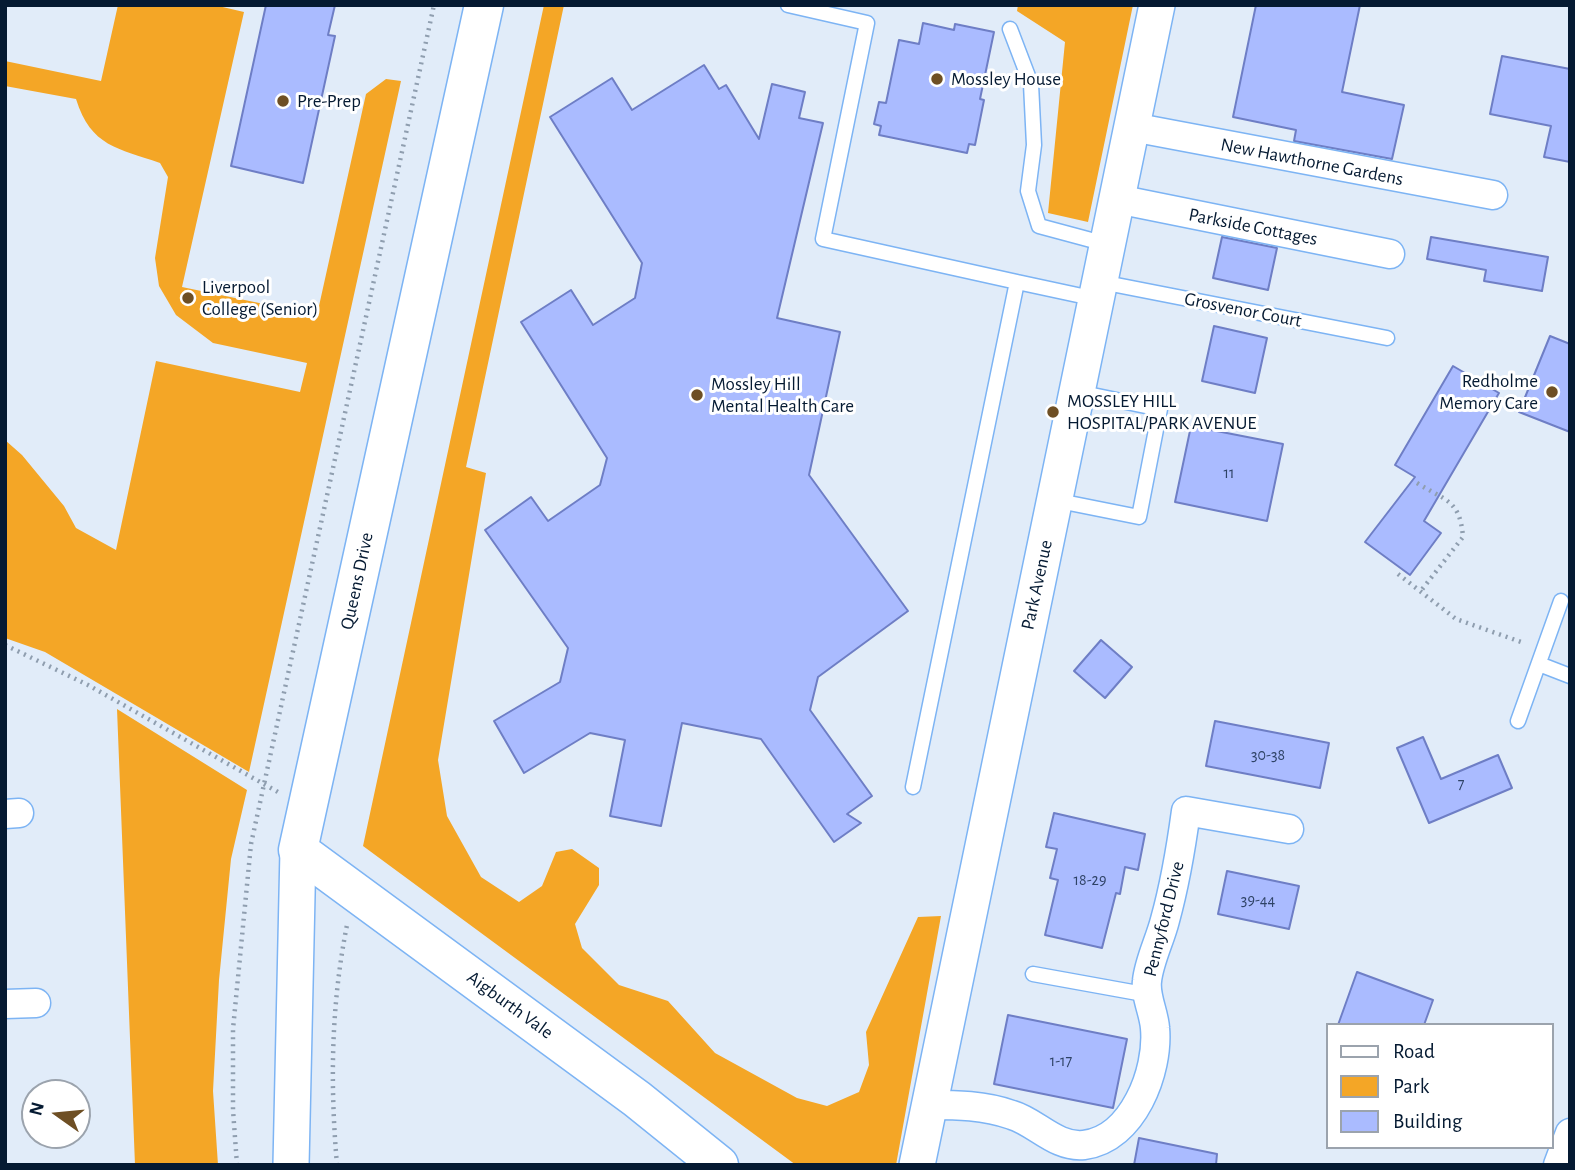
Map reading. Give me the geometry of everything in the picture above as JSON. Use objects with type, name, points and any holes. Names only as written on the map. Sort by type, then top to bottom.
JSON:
[{"type":"main road","name":"Queens Drive","points":[[298,850],[484,5]]},
{"type":"main road","name":"Aigburth Vale","points":[[298,850],[637,1099],[719,1165]]},
{"type":"street","name":"Park Avenue","points":[[917,1165],[1157,5]]},
{"type":"street","name":"New Hawthorne Gardens","points":[[1132,127],[1493,195]]},
{"type":"street","name":"Parkside Cottages","points":[[1117,199],[1390,254]]},
{"type":"street","name":"Pennyford Drive","points":[[928,1105],[977,1105],[1015,1115],[1055,1139],[1082,1150],[1107,1138],[1129,1118],[1144,1091],[1155,1061],[1155,1029],[1147,982],[1177,874],[1186,811],[1289,829]]},
{"type":"street","name":"Queens Drive","points":[[291,1165],[298,850]]},
{"type":"street","points":[[5,1004],[36,1003]]},
{"type":"street","points":[[1558,1165],[1570,1133]]},
{"type":"lane","name":"Grosvenor Court","points":[[788,5],[867,23],[823,239],[1017,282],[1098,290],[1387,338]]},
{"type":"lane","points":[[1010,29],[1031,84],[1034,145],[1028,191],[1039,226],[1108,244]]},
{"type":"lane","points":[[913,787],[1017,282]]},
{"type":"lane","points":[[1054,500],[1139,517],[1160,409],[1077,392]]},
{"type":"lane","points":[[1518,721],[1561,601]]},
{"type":"lane","points":[[1542,658],[1570,676]]},
{"type":"lane","points":[[1033,974],[1149,995]]},
{"type":"path","points":[[237,1165],[233,1110],[233,1029],[251,844],[434,5]]},
{"type":"path","points":[[1417,483],[1456,507],[1461,517],[1463,537],[1420,592]]},
{"type":"path","points":[[1398,574],[1456,619],[1542,658]]},
{"type":"path","points":[[5,645],[88,685],[307,808]]},
{"type":"path","points":[[337,1165],[333,1124],[332,1034],[339,963],[354,889]]},
{"type":"green space","points":[[118,5],[214,5],[244,12],[182,287],[317,315],[366,94],[386,79],[401,81],[249,772],[45,652],[5,638],[5,440],[22,455],[64,506],[76,528],[116,550],[156,361],[300,392],[307,363],[213,343],[176,315],[159,286],[155,258],[168,177],[160,163],[119,149],[98,136],[82,115],[76,99],[5,86],[5,61],[101,81]]},
{"type":"green space","points":[[544,5],[564,5],[466,467],[486,473],[438,760],[447,816],[481,877],[519,902],[542,886],[556,852],[572,849],[599,868],[599,885],[575,924],[582,948],[619,985],[668,1001],[715,1053],[797,1098],[827,1106],[859,1092],[869,1065],[866,1032],[918,917],[941,916],[896,1165],[796,1165],[363,846]]},
{"type":"green space","points":[[1018,5],[1133,5],[1088,222],[1048,213],[1065,42],[1017,11]]},
{"type":"green space","points":[[117,709],[247,790],[231,859],[219,980],[213,1091],[218,1165],[135,1165]]},
{"type":"building","name":"Pre-Prep","points":[[266,5],[335,5],[328,35],[335,36],[303,183],[231,166]]},
{"type":"building","points":[[1256,5],[1360,5],[1342,92],[1404,105],[1392,159],[1294,141],[1296,130],[1233,117]]},
{"type":"building","name":"Mossley House","points":[[923,23],[954,30],[955,24],[994,32],[980,99],[984,100],[975,145],[969,144],[967,153],[879,135],[881,126],[874,124],[879,102],[886,103],[899,40],[919,44]]},
{"type":"building","points":[[1502,56],[1570,69],[1570,162],[1544,157],[1551,126],[1490,114]]},
{"type":"building","name":"Mossley Hill Mental Health Care","points":[[704,65],[719,89],[726,85],[759,139],[772,84],[805,92],[799,118],[823,123],[777,318],[840,332],[809,475],[908,611],[818,677],[810,710],[872,796],[847,814],[861,823],[834,842],[761,739],[682,723],[661,826],[610,816],[625,740],[590,733],[524,773],[494,721],[560,682],[568,648],[485,530],[531,497],[548,521],[600,485],[607,458],[521,322],[571,290],[593,325],[635,298],[642,263],[550,117],[612,78],[632,110]]},
{"type":"building","points":[[1222,237],[1277,248],[1268,290],[1213,278]]},
{"type":"building","points":[[1431,237],[1548,257],[1542,291],[1484,281],[1486,270],[1427,259]]},
{"type":"building","points":[[1214,326],[1267,338],[1255,393],[1202,381]]},
{"type":"building","name":"Redholme Memory Care","points":[[1550,336],[1570,344],[1570,432],[1519,412]]},
{"type":"building","points":[[1453,366],[1499,393],[1424,521],[1441,533],[1410,575],[1365,542],[1415,477],[1395,465]]},
{"type":"building","points":[[1191,426],[1283,444],[1267,521],[1175,502]]},
{"type":"building","points":[[1101,640],[1132,667],[1105,698],[1074,671]]},
{"type":"building","points":[[1215,721],[1329,743],[1320,788],[1206,766]]},
{"type":"building","points":[[1423,737],[1441,779],[1498,755],[1512,788],[1429,823],[1397,748]]},
{"type":"building","points":[[1054,813],[1145,834],[1138,870],[1125,867],[1120,894],[1116,893],[1102,948],[1045,935],[1058,880],[1050,878],[1057,849],[1046,847]]},
{"type":"building","points":[[1227,871],[1299,886],[1289,929],[1218,914]]},
{"type":"building","points":[[1357,972],[1433,1000],[1425,1023],[1339,1023]]},
{"type":"building","points":[[1008,1015],[1127,1039],[1113,1108],[994,1084]]},
{"type":"building","points":[[1139,1138],[1217,1154],[1216,1165],[1134,1165]]},
{"type":"place","name":"Mossley House","points":[[937,79]]},
{"type":"place","name":"Pre-Prep","points":[[283,101]]},
{"type":"place","name":"Liverpool College (Senior)","points":[[188,298]]},
{"type":"place","name":"Redholme Memory Care","points":[[1552,392]]},
{"type":"place","name":"Mossley Hill Mental Health Care","points":[[697,395]]},
{"type":"place","name":"MOSSLEY HILL HOSPITAL/PARK AVENUE","points":[[1053,412]]}]
